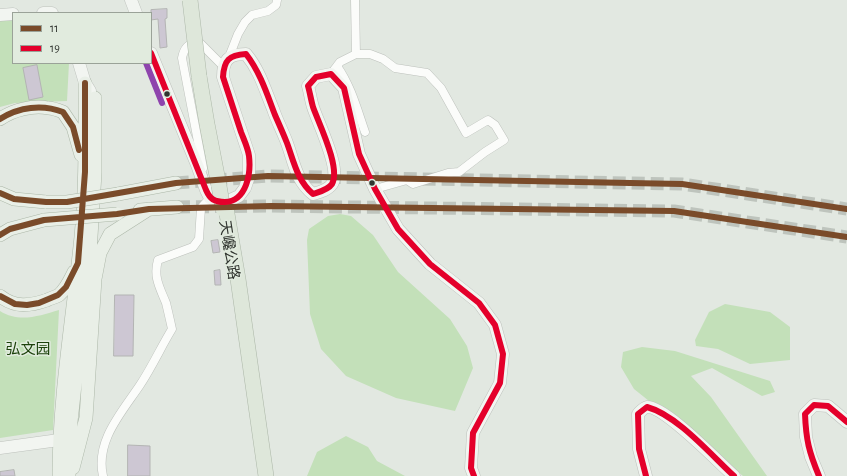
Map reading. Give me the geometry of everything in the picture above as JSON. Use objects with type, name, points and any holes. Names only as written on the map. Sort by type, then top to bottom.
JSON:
[{"type":"highway","name":"天巉公路","points":[[190,0],[201,76],[210,123],[217,190],[225,209],[238,279],[266,476]]},
{"type":"highway","name":"天巉公路","points":[[194,0],[201,76]]},
{"type":"highway","name":"天巉公路","points":[[225,209],[262,476]]},
{"type":"main road","points":[[70,476],[64,440],[78,263],[90,172],[85,83]]},
{"type":"main road","points":[[59,476],[89,268],[90,172],[95,98]]},
{"type":"main road","points":[[0,119],[8,114],[31,107],[48,108],[63,112],[73,127],[90,172]]},
{"type":"main road","points":[[0,193],[14,199],[67,202],[176,183]]},
{"type":"main road","points":[[0,235],[10,229],[44,220],[177,207]]},
{"type":"main road","points":[[70,476],[86,418],[95,279],[100,253],[110,234],[148,209]]},
{"type":"main road","points":[[0,296],[15,304],[27,305],[39,303],[58,295],[66,287],[78,263]]},
{"type":"street","points":[[131,0],[136,12]]},
{"type":"street","points":[[217,190],[214,201],[226,202],[239,196],[249,176],[249,155],[223,77],[226,62],[238,34],[252,14],[268,11],[276,5],[277,0]]},
{"type":"street","points":[[355,0],[356,54]]},
{"type":"street","points":[[0,15],[12,14]]},
{"type":"street","points":[[201,176],[203,168],[182,58],[183,52],[192,43],[198,41],[226,62]]},
{"type":"street","points":[[226,62],[238,54],[246,54],[254,64],[261,76],[273,111],[287,142],[298,177],[306,188],[313,194],[332,186],[334,181],[334,168],[313,108],[308,86],[316,77],[334,70],[340,62],[356,54],[370,54],[383,59],[395,68],[427,73],[441,88],[466,133],[488,120],[495,125],[504,140],[485,152],[459,172],[448,173],[413,184],[407,180],[374,189]]},
{"type":"street","points":[[152,55],[201,176],[217,190]]},
{"type":"street","points":[[79,64],[85,83],[95,98]]},
{"type":"street","points":[[334,70],[345,78],[356,104],[365,132]]},
{"type":"street","points":[[334,70],[344,88],[360,154],[374,189],[398,229],[430,264],[479,303],[495,325],[503,354],[500,382],[474,433],[471,468],[474,476]]},
{"type":"street","points":[[103,476],[102,450],[114,423],[141,384],[172,329],[166,303],[159,288],[156,267],[158,260],[193,246],[196,243],[199,239],[201,208],[217,190]]},
{"type":"street","points":[[819,476],[811,457],[806,437],[805,414],[814,405],[828,406],[847,422]]},
{"type":"street","points":[[646,476],[639,449],[637,424],[638,414],[644,408],[649,407],[657,410],[682,428],[734,476]]},
{"type":"street","points":[[0,448],[64,440]]},
{"type":"green space","points":[[0,19],[12,19],[12,64],[69,64],[67,101],[15,103],[0,107]]},
{"type":"green space","points":[[340,214],[351,216],[373,235],[398,272],[450,319],[467,346],[473,368],[455,411],[396,398],[346,376],[321,349],[310,314],[307,240],[309,229],[328,216]]},
{"type":"green space","points":[[725,304],[770,312],[790,327],[790,360],[750,364],[718,349],[696,346],[695,340],[709,312]]},
{"type":"green space","name":"弘文园","points":[[59,310],[53,430],[0,438],[0,311],[7,315],[22,318],[37,316]]},
{"type":"green space","points":[[642,347],[675,351],[770,381],[775,392],[762,396],[712,368],[691,376],[711,397],[767,476],[743,476],[634,389],[621,367],[623,352]]},
{"type":"green space","points":[[346,436],[368,447],[377,461],[405,476],[307,476],[317,452]]},
{"type":"building","points":[[167,9],[167,18],[165,19],[167,47],[160,48],[158,19],[152,20],[151,10]]},
{"type":"building","points":[[37,65],[43,97],[29,100],[23,68]]},
{"type":"building","points":[[218,240],[220,252],[213,253],[211,241]]},
{"type":"building","points":[[220,270],[221,285],[215,285],[214,271]]},
{"type":"building","points":[[115,295],[134,295],[133,356],[114,356]]},
{"type":"building","points":[[128,445],[150,446],[150,476],[128,476]]},
{"type":"building","points":[[14,470],[15,476],[0,476],[0,472]]},
{"type":"tunnel","points":[[176,183],[268,176],[682,184],[847,209]]},
{"type":"tunnel","points":[[177,207],[271,206],[674,211],[847,237]]},
{"type":"transit line","name":"19","points":[[152,55],[206,190],[209,196],[215,201],[225,202],[238,197],[246,185],[249,170],[248,150],[223,77],[228,60],[232,57],[246,54],[251,61],[263,83],[300,177],[303,183],[313,194],[321,192],[332,184],[334,168],[332,157],[313,107],[308,86],[316,77],[331,74],[344,88],[359,154],[375,189],[398,229],[430,264],[479,303],[495,325],[503,354],[500,383],[473,433],[471,468],[474,476]]},
{"type":"transit line","points":[[146,64],[162,103]]},
{"type":"transit line","name":"11","points":[[0,296],[15,304],[27,305],[39,303],[58,295],[66,287],[78,263],[85,172],[85,83]]},
{"type":"transit line","name":"11","points":[[0,119],[23,109],[31,108],[47,108],[63,112],[73,127],[79,150]]},
{"type":"transit line","name":"11","points":[[0,193],[14,199],[67,202],[176,183],[268,176],[682,184],[847,209]]},
{"type":"transit line","name":"11","points":[[0,235],[10,229],[44,220],[117,214],[149,209],[271,206],[674,211],[847,237]]},
{"type":"transit line","name":"19","points":[[819,476],[809,446],[805,414],[814,405],[828,406],[847,422]]},
{"type":"transit line","name":"19","points":[[646,476],[639,449],[638,414],[647,407],[658,411],[682,427],[734,476]]}]
